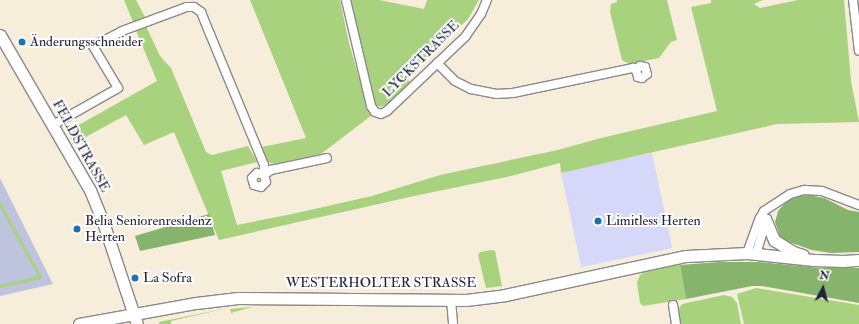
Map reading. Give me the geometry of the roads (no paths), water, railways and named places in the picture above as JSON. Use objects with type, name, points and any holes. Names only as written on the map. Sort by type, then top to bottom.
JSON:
[{"type":"main road","name":"FELDSTRASSE","points":[[0,35],[83,177],[97,206],[136,319]]},
{"type":"main road","points":[[766,221],[774,240],[792,252],[814,260],[859,260]]},
{"type":"main road","name":"WESTERHOLTER STRASSE","points":[[79,324],[136,319],[238,298],[451,300],[505,295],[686,256],[751,253],[814,260]]},
{"type":"street","name":"LYCKSTRASSE","points":[[346,0],[371,106],[375,112],[381,114],[387,111],[464,37],[481,14],[487,0]]},
{"type":"street","points":[[853,0],[859,51]]},
{"type":"street","points":[[53,125],[118,88],[93,46],[122,31],[187,7],[194,7],[201,12],[258,149],[264,166],[264,174],[271,170],[327,158]]},
{"type":"street","points":[[437,63],[455,81],[471,89],[496,94],[513,93],[633,68],[636,70]]},
{"type":"street","points":[[751,253],[760,218],[771,205],[790,194],[804,190],[822,191],[859,205]]},
{"type":"street","points":[[751,253],[766,221],[771,205]]},
{"type":"street","points":[[451,300],[453,324]]},
{"type":"street","points":[[673,305],[676,324]]},
{"type":"place","name":"Änderungsschneider","points":[[22,42]]},
{"type":"place","name":"Limitless Herten","points":[[598,221]]},
{"type":"place","name":"Belia Seniorenresidenz Herten","points":[[77,229]]},
{"type":"place","name":"La Sofra","points":[[135,278]]}]
